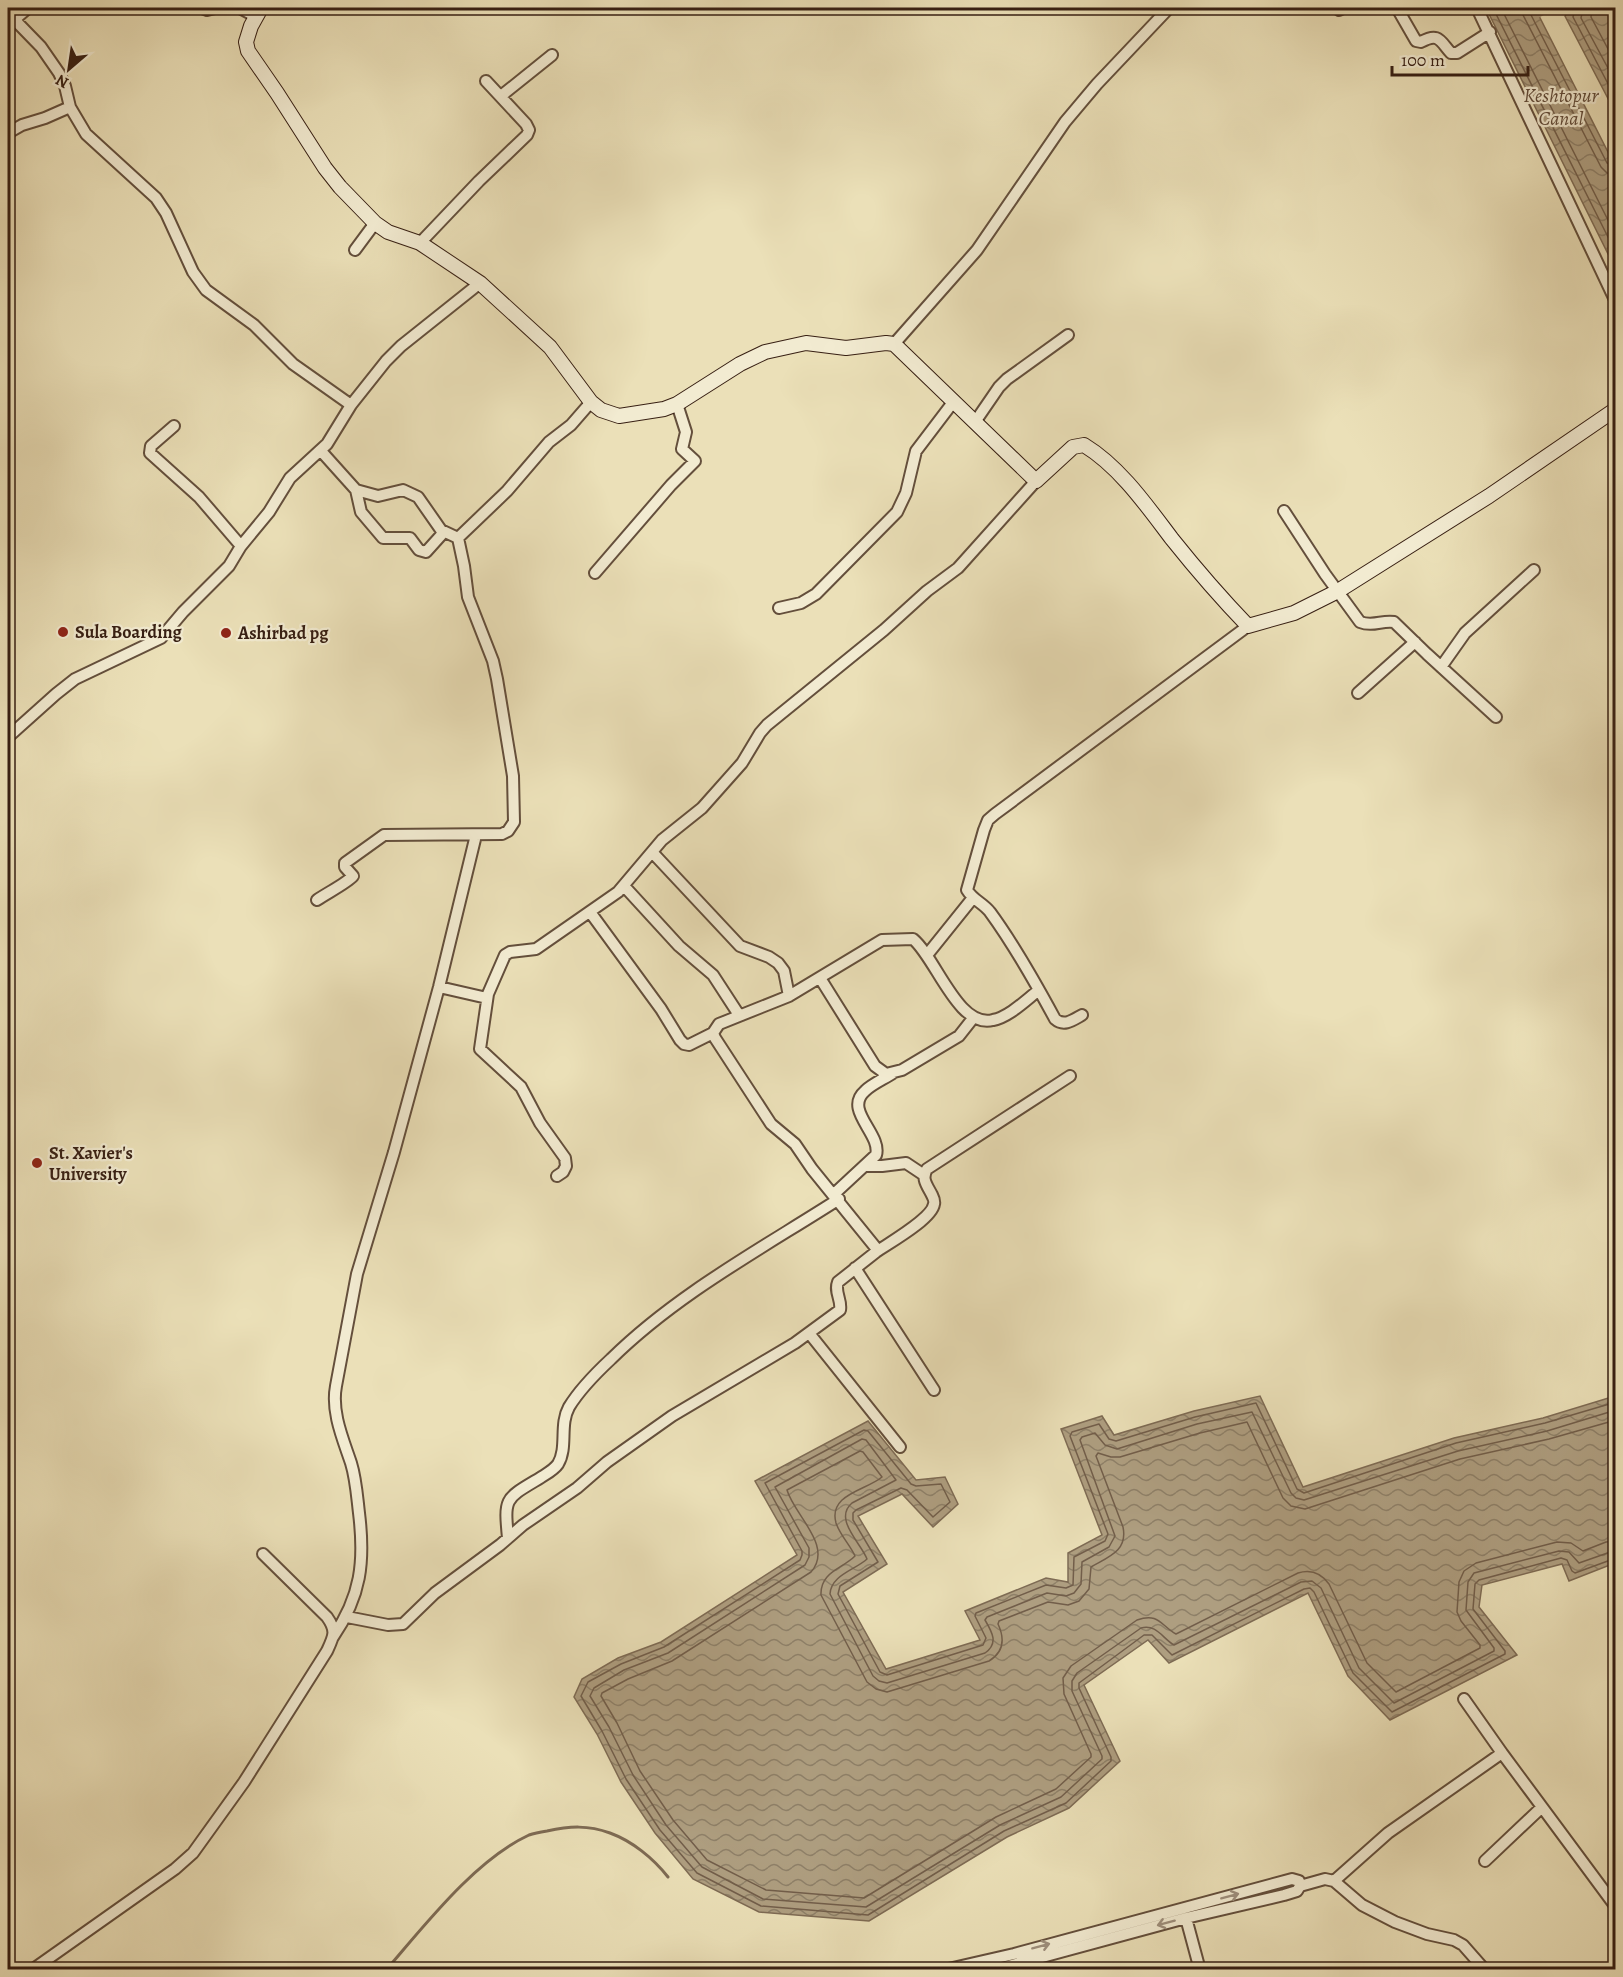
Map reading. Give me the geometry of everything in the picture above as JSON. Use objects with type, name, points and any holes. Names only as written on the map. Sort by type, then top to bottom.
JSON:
[{"type":"street","points":[[28,8],[11,16],[41,47],[59,73],[70,107],[82,128],[92,140],[156,198],[166,213],[193,272],[206,290],[254,325],[293,364],[351,405]]},
{"type":"street","points":[[202,8],[207,10],[215,8]]},
{"type":"street","points":[[240,8],[258,12],[246,42],[248,51],[325,168],[375,223],[388,232],[420,243],[480,283],[550,347],[591,402],[601,410],[619,416],[664,409],[677,404],[740,364],[765,352],[806,343],[856,349],[886,343],[894,344],[1036,481]]},
{"type":"street","points":[[894,344],[977,250],[1065,122],[1096,84],[1169,8]]},
{"type":"street","points":[[1396,8],[1416,41],[1421,42],[1430,37],[1438,38],[1449,52],[1454,54],[1490,32]]},
{"type":"street","points":[[1477,8],[1616,302]]},
{"type":"street","points":[[501,96],[552,55]]},
{"type":"street","points":[[420,243],[529,130],[486,81]]},
{"type":"street","points":[[8,133],[22,124],[45,118],[70,107]]},
{"type":"street","points":[[355,249],[375,223]]},
{"type":"street","points":[[8,737],[75,679],[161,638],[234,560],[241,546],[269,512],[290,478],[321,451],[351,405],[386,361],[401,346],[480,283]]},
{"type":"street","points":[[975,422],[1007,379],[1068,335]]},
{"type":"street","points":[[779,608],[801,603],[816,594],[897,512],[906,493],[916,451],[954,401]]},
{"type":"street","points":[[458,538],[507,491],[549,442],[571,425],[591,402]]},
{"type":"street","points":[[596,573],[671,485],[695,461],[682,449],[686,432],[677,404]]},
{"type":"street","points":[[1082,1015],[1065,1023],[1059,1023],[1033,976],[988,910],[972,899],[967,890],[988,820],[1248,626],[1294,613],[1338,591],[1489,496],[1616,409]]},
{"type":"street","points":[[174,426],[151,446],[150,453],[192,490],[241,546]]},
{"type":"street","points":[[557,1176],[566,1166],[565,1158],[540,1123],[521,1087],[480,1049],[487,998],[503,958],[507,953],[536,949],[624,886],[662,840],[702,808],[742,763],[767,725],[884,630],[927,591],[958,568],[1036,481],[1073,447],[1084,445],[1103,459],[1140,498],[1193,565],[1248,626]]},
{"type":"street","points":[[321,451],[356,490],[361,512],[383,538],[410,538],[419,550],[426,552],[444,532]]},
{"type":"street","points":[[356,490],[378,496],[403,490],[418,497],[426,511],[444,532],[458,538]]},
{"type":"street","points":[[1284,511],[1360,622],[1368,625],[1394,622],[1496,717]]},
{"type":"street","points":[[318,900],[353,878],[345,863],[384,835],[502,834],[512,826],[515,816],[513,776],[497,679],[493,662],[468,597],[458,538]]},
{"type":"street","points":[[1441,667],[1465,633],[1534,570]]},
{"type":"street","points":[[1358,693],[1415,642]]},
{"type":"street","points":[[32,1970],[175,1869],[193,1853],[244,1782],[318,1668],[333,1637],[347,1617],[357,1588],[362,1554],[357,1490],[337,1419],[334,1395],[357,1274],[394,1152],[476,835]]},
{"type":"street","points":[[652,852],[740,946],[769,957],[778,963],[784,972],[789,996]]},
{"type":"street","points":[[624,886],[679,946],[713,975],[739,1015]]},
{"type":"street","points":[[927,955],[972,899]]},
{"type":"street","points":[[590,912],[661,1009],[680,1040],[689,1045],[712,1033],[719,1024],[789,996],[882,940],[913,939],[927,955],[956,1002],[974,1017],[994,1020],[1007,1014],[1039,990]]},
{"type":"street","points":[[820,978],[875,1066],[886,1074],[893,1073]]},
{"type":"street","points":[[438,987],[487,998]]},
{"type":"street","points":[[508,1538],[505,1508],[509,1498],[557,1465],[563,1448],[564,1417],[570,1405],[595,1374],[627,1343],[682,1300],[836,1197],[876,1155],[877,1144],[859,1112],[860,1101],[866,1090],[959,1036],[974,1017]]},
{"type":"street","points":[[712,1033],[771,1125],[795,1144],[812,1169],[874,1243],[876,1252]]},
{"type":"street","points":[[924,1175],[927,1169],[934,1164],[1070,1076]]},
{"type":"street","points":[[347,1617],[388,1625],[402,1624],[435,1593],[523,1525],[577,1488],[607,1462],[672,1416],[809,1333],[840,1310],[841,1304],[836,1287],[838,1282],[922,1220],[931,1212],[934,1205],[924,1175],[906,1163],[866,1166]]},
{"type":"street","points":[[855,1268],[933,1390]]},
{"type":"street","points":[[809,1333],[900,1447]]},
{"type":"street","points":[[263,1554],[327,1617],[333,1626],[333,1637]]},
{"type":"street","points":[[1464,1699],[1541,1808],[1616,1907]]},
{"type":"street","points":[[1334,1881],[1388,1833],[1502,1753]]},
{"type":"street","points":[[1485,1861],[1541,1808]]},
{"type":"street","points":[[944,1970],[1014,1954],[1292,1879],[1299,1881],[1298,1891],[1186,1918],[994,1970]]},
{"type":"street","points":[[1300,1886],[1325,1879],[1334,1881],[1362,1905],[1395,1922],[1427,1934],[1454,1940],[1462,1945],[1485,1970]]},
{"type":"street","points":[[1186,1918],[1200,1970]]},
{"type":"water","name":"Keshtopur Canal","points":[[1486,8],[1535,8],[1615,166],[1615,268]]},
{"type":"water","points":[[1571,8],[1615,8],[1615,112],[1565,16]]},
{"type":"water","points":[[1260,1396],[1303,1487],[1454,1438],[1543,1418],[1615,1396],[1615,1563],[1569,1581],[1562,1564],[1482,1585],[1479,1607],[1517,1655],[1390,1720],[1348,1676],[1308,1593],[1169,1663],[1148,1640],[1084,1685],[1120,1761],[1069,1808],[1007,1837],[869,1921],[759,1912],[693,1879],[655,1833],[621,1782],[597,1734],[574,1697],[582,1679],[618,1658],[661,1642],[797,1555],[755,1481],[868,1421],[916,1480],[945,1477],[958,1504],[933,1527],[902,1494],[858,1516],[887,1564],[843,1592],[886,1669],[980,1640],[965,1611],[1046,1578],[1068,1582],[1068,1553],[1102,1535],[1061,1429],[1102,1416],[1114,1435],[1194,1411]]},
{"type":"waterway","points":[[1538,13],[1547,8]]},
{"type":"waterway","points":[[386,1970],[434,1914],[470,1877],[489,1860],[529,1835],[571,1827],[602,1830],[634,1845],[656,1863],[668,1877]]},
{"type":"place","name":"Sula Boarding","points":[[63,632]]},
{"type":"place","name":"Ashirbad pg","points":[[226,633]]},
{"type":"place","name":"St. Xavier's University","points":[[37,1163]]}]
